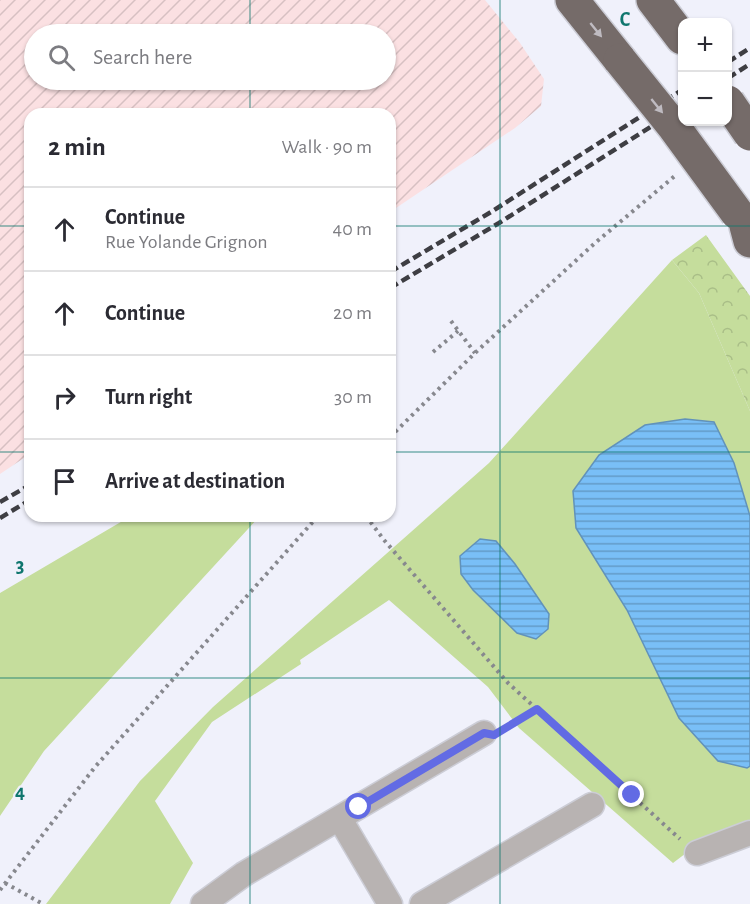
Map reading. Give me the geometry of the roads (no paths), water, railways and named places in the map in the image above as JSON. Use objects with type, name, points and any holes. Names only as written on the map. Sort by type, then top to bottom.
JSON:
[{"type":"highway","points":[[572,0],[674,128],[746,228]]},
{"type":"highway","points":[[732,108],[750,134]]},
{"type":"street","points":[[203,904],[244,874],[484,733]]},
{"type":"street","points":[[422,904],[592,805]]},
{"type":"street","points":[[340,819],[390,904]]},
{"type":"street","points":[[697,853],[750,833]]},
{"type":"water","points":[[685,419],[714,422],[734,463],[750,516],[750,766],[747,768],[718,761],[679,718],[627,610],[576,528],[573,491],[599,455],[645,425]]},
{"type":"water","points":[[480,539],[496,541],[515,564],[549,614],[548,629],[536,639],[517,633],[473,590],[461,574],[460,556]]},
{"type":"railway","points":[[732,59],[750,48]]},
{"type":"railway","points":[[732,75],[750,64]]},
{"type":"railway","points":[[396,268],[491,212],[678,93]]},
{"type":"railway","points":[[396,284],[499,223],[678,110]]},
{"type":"railway","points":[[0,502],[24,488]]},
{"type":"railway","points":[[0,518],[24,504]]}]
